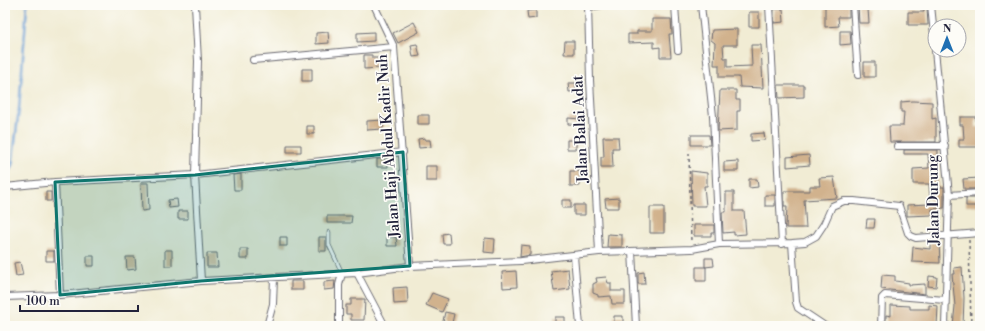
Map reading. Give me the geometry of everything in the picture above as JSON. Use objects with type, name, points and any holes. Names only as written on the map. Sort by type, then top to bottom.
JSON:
[{"type":"street","points":[[195,5],[198,61],[195,175],[201,281]]},
{"type":"street","name":"Jalan Haji Abdul Kadir Nuh","points":[[374,5],[394,47],[403,152],[410,266]]},
{"type":"street","points":[[588,6],[602,5]]},
{"type":"street","points":[[675,5],[678,50]]},
{"type":"street","points":[[701,5],[713,116],[719,244]]},
{"type":"street","points":[[770,5],[782,244]]},
{"type":"street","points":[[854,5],[858,76]]},
{"type":"street","points":[[931,5],[932,18]]},
{"type":"street","name":"Jalan Balai Adat","points":[[588,6],[598,252]]},
{"type":"street","points":[[253,60],[394,47]]},
{"type":"street","name":"Jalan Durung","points":[[937,58],[950,195],[944,326]]},
{"type":"street","points":[[897,146],[945,146]]},
{"type":"street","points":[[7,187],[55,182],[195,175],[403,152]]},
{"type":"street","points":[[55,182],[60,295]]},
{"type":"street","points":[[950,195],[980,193]]},
{"type":"street","points":[[5,297],[60,295],[201,281],[357,273],[410,266],[521,261],[598,252],[692,249],[719,244],[782,244],[805,242],[816,236],[824,224],[832,206],[844,201],[895,205],[900,208],[911,236],[948,237],[980,233]]},
{"type":"street","points":[[792,243],[796,302],[798,308],[825,326]]},
{"type":"street","points":[[632,251],[636,326]]},
{"type":"street","points":[[574,256],[580,326]]},
{"type":"street","points":[[339,326],[339,285],[342,273]]},
{"type":"street","points":[[357,273],[385,326]]},
{"type":"street","points":[[268,326],[273,304],[274,278]]},
{"type":"street","points":[[881,326],[882,298],[885,295],[945,300]]},
{"type":"lane","points":[[328,232],[329,245],[342,273]]},
{"type":"path","points":[[688,153],[692,249]]},
{"type":"path","points":[[968,234],[970,326]]},
{"type":"highlighted area","points":[[403,152],[410,266],[201,281],[60,295],[55,182],[195,175]]},
{"type":"building","points":[[849,5],[849,17],[838,17],[839,26],[825,27],[825,6]]},
{"type":"building","points":[[858,5],[864,5],[865,9],[868,9],[869,23],[859,23]]},
{"type":"building","points":[[924,8],[927,8],[927,25],[908,25],[908,12],[924,12]]},
{"type":"building","points":[[774,9],[783,9],[784,22],[774,23]]},
{"type":"building","points":[[536,10],[536,18],[528,19],[527,11]]},
{"type":"building","points":[[749,12],[759,12],[759,27],[749,27]]},
{"type":"building","points":[[652,19],[671,19],[672,34],[669,34],[671,57],[660,57],[660,47],[654,48],[654,42],[628,43],[628,34],[637,34],[637,31],[652,31]]},
{"type":"building","points":[[414,22],[419,32],[398,43],[393,33]]},
{"type":"building","points":[[737,29],[737,45],[723,45],[724,58],[727,58],[727,67],[752,66],[751,45],[761,45],[763,88],[740,87],[739,77],[719,77],[719,65],[714,65],[715,43],[711,40],[712,30]]},
{"type":"building","points":[[840,31],[850,31],[851,44],[840,45]]},
{"type":"building","points":[[328,32],[329,43],[316,44],[316,33]]},
{"type":"building","points":[[374,32],[374,41],[357,42],[357,33]]},
{"type":"building","points":[[565,41],[574,41],[574,54],[564,54]]},
{"type":"building","points":[[417,44],[420,56],[413,57],[411,45]]},
{"type":"building","points":[[364,55],[372,55],[372,58],[379,58],[380,68],[364,69]]},
{"type":"building","points":[[864,62],[875,62],[875,77],[864,77]]},
{"type":"building","points":[[302,69],[312,69],[312,81],[302,81]]},
{"type":"building","points":[[568,83],[576,83],[576,91],[569,92]]},
{"type":"building","points":[[778,85],[804,85],[804,97],[779,98]]},
{"type":"building","points":[[720,90],[736,90],[736,100],[740,100],[740,111],[737,111],[737,130],[718,131]]},
{"type":"building","points":[[901,102],[932,102],[932,119],[936,118],[936,142],[890,142],[889,126],[903,126],[904,112],[901,112]]},
{"type":"building","points":[[418,115],[429,115],[429,124],[418,124]]},
{"type":"building","points":[[960,117],[976,117],[976,127],[980,127],[980,147],[959,147],[959,139],[964,139],[963,125],[960,125]]},
{"type":"building","points":[[568,118],[581,119],[580,125],[568,124]]},
{"type":"building","points":[[383,120],[383,129],[367,130],[367,121]]},
{"type":"building","points":[[307,126],[314,126],[314,134],[307,134]]},
{"type":"building","points":[[764,133],[765,140],[751,141],[751,134]]},
{"type":"building","points":[[691,135],[709,135],[710,145],[691,145]]},
{"type":"building","points":[[603,137],[618,137],[619,148],[612,148],[613,167],[601,167],[601,157],[604,157]]},
{"type":"building","points":[[425,138],[425,140],[430,140],[431,147],[419,148],[418,139]]},
{"type":"building","points":[[567,140],[576,140],[576,149],[567,149]]},
{"type":"building","points":[[287,145],[301,145],[301,152],[287,152]]},
{"type":"building","points":[[904,150],[938,150],[938,187],[944,187],[944,208],[932,209],[932,215],[907,216],[907,205],[930,204],[929,184],[913,184],[913,169],[929,168],[928,154],[904,154]]},
{"type":"building","points":[[809,155],[810,165],[787,167],[787,157]]},
{"type":"building","points":[[377,159],[388,159],[388,167],[377,167]]},
{"type":"building","points":[[738,161],[738,171],[724,171],[724,162]]},
{"type":"building","points":[[426,166],[437,166],[437,181],[426,181]]},
{"type":"building","points":[[570,171],[580,171],[580,186],[570,186]]},
{"type":"building","points":[[691,171],[707,173],[707,186],[704,186],[706,206],[692,206]]},
{"type":"building","points":[[241,174],[241,190],[234,190],[233,175]]},
{"type":"building","points":[[834,177],[837,198],[804,200],[806,228],[786,228],[787,206],[784,206],[784,191],[810,191],[810,186],[820,186],[819,178]]},
{"type":"building","points":[[980,178],[980,189],[964,189],[963,179]]},
{"type":"building","points":[[749,179],[757,179],[758,187],[749,188]]},
{"type":"building","points":[[141,183],[148,183],[149,210],[142,211]]},
{"type":"building","points":[[46,192],[51,192],[51,201],[46,201]]},
{"type":"building","points":[[726,192],[734,192],[734,211],[744,211],[746,234],[734,235],[734,232],[723,233],[722,212],[726,212]]},
{"type":"building","points":[[765,195],[775,195],[775,206],[765,206]]},
{"type":"building","points":[[619,198],[619,208],[606,208],[605,199]]},
{"type":"building","points":[[966,198],[980,198],[980,206],[966,206]]},
{"type":"building","points":[[177,199],[178,207],[169,208],[168,200]]},
{"type":"building","points":[[562,200],[571,200],[571,208],[562,208]]},
{"type":"building","points":[[574,205],[585,205],[585,215],[574,215]]},
{"type":"building","points":[[650,207],[664,207],[664,233],[650,233]]},
{"type":"building","points":[[178,211],[188,211],[188,219],[178,219]]},
{"type":"building","points":[[327,216],[352,216],[351,223],[327,223]]},
{"type":"building","points":[[867,219],[875,219],[874,228],[866,228]]},
{"type":"building","points":[[694,225],[714,225],[714,233],[711,233],[711,236],[694,236]]},
{"type":"building","points":[[449,233],[450,244],[443,244],[442,234]]},
{"type":"building","points":[[608,234],[622,235],[622,247],[607,247]]},
{"type":"building","points":[[280,237],[287,237],[287,246],[280,246]]},
{"type":"building","points":[[319,237],[326,237],[326,251],[319,251]]},
{"type":"building","points":[[387,237],[396,237],[397,246],[387,246]]},
{"type":"building","points":[[485,238],[495,239],[494,253],[484,252]]},
{"type":"building","points":[[939,241],[940,263],[912,262],[913,247],[930,249],[930,242]]},
{"type":"building","points":[[521,245],[530,246],[530,255],[520,257]]},
{"type":"building","points":[[240,249],[248,249],[248,259],[240,259]]},
{"type":"building","points":[[165,250],[172,250],[172,266],[165,266]]},
{"type":"building","points":[[46,251],[54,251],[54,261],[46,261]]},
{"type":"building","points":[[207,253],[217,253],[218,267],[207,267]]},
{"type":"building","points":[[87,256],[94,256],[94,266],[87,266]]},
{"type":"building","points":[[126,257],[135,257],[136,269],[127,270]]},
{"type":"building","points":[[705,258],[713,258],[714,266],[705,267]]},
{"type":"building","points":[[20,262],[23,275],[16,276],[14,263]]},
{"type":"building","points":[[696,267],[706,267],[706,281],[696,281]]},
{"type":"building","points":[[962,267],[964,298],[963,326],[953,326],[955,306],[952,274],[955,274],[954,268]]},
{"type":"building","points":[[568,269],[570,289],[554,291],[551,271]]},
{"type":"building","points":[[516,271],[517,287],[503,288],[502,272]]},
{"type":"building","points":[[644,272],[645,284],[638,284],[638,273]]},
{"type":"building","points":[[882,275],[895,276],[895,281],[909,283],[909,285],[925,284],[925,294],[881,289]]},
{"type":"building","points":[[929,276],[937,277],[936,287],[928,286]]},
{"type":"building","points":[[606,277],[608,283],[611,283],[611,291],[625,291],[625,304],[612,304],[611,296],[598,297],[598,295],[593,293],[593,284],[597,282],[596,278]]},
{"type":"building","points":[[291,281],[303,281],[303,290],[291,290]]},
{"type":"building","points":[[335,281],[334,289],[324,290],[324,282]]},
{"type":"building","points":[[407,287],[408,303],[394,304],[393,288]]},
{"type":"building","points":[[432,293],[448,299],[442,312],[426,305]]},
{"type":"building","points":[[351,299],[365,299],[364,320],[351,320],[351,314],[346,314],[346,305],[351,305]]},
{"type":"building","points":[[891,305],[910,306],[910,309],[929,309],[929,305],[938,306],[937,326],[886,325],[886,315],[891,316]]},
{"type":"building","points":[[445,312],[454,314],[452,323],[443,321]]},
{"type":"building","points":[[614,316],[623,316],[623,325],[614,325]]},
{"type":"building","points":[[555,317],[565,317],[565,326],[555,326]]},
{"type":"waterway","points":[[5,178],[12,166],[19,109],[27,5]]}]
